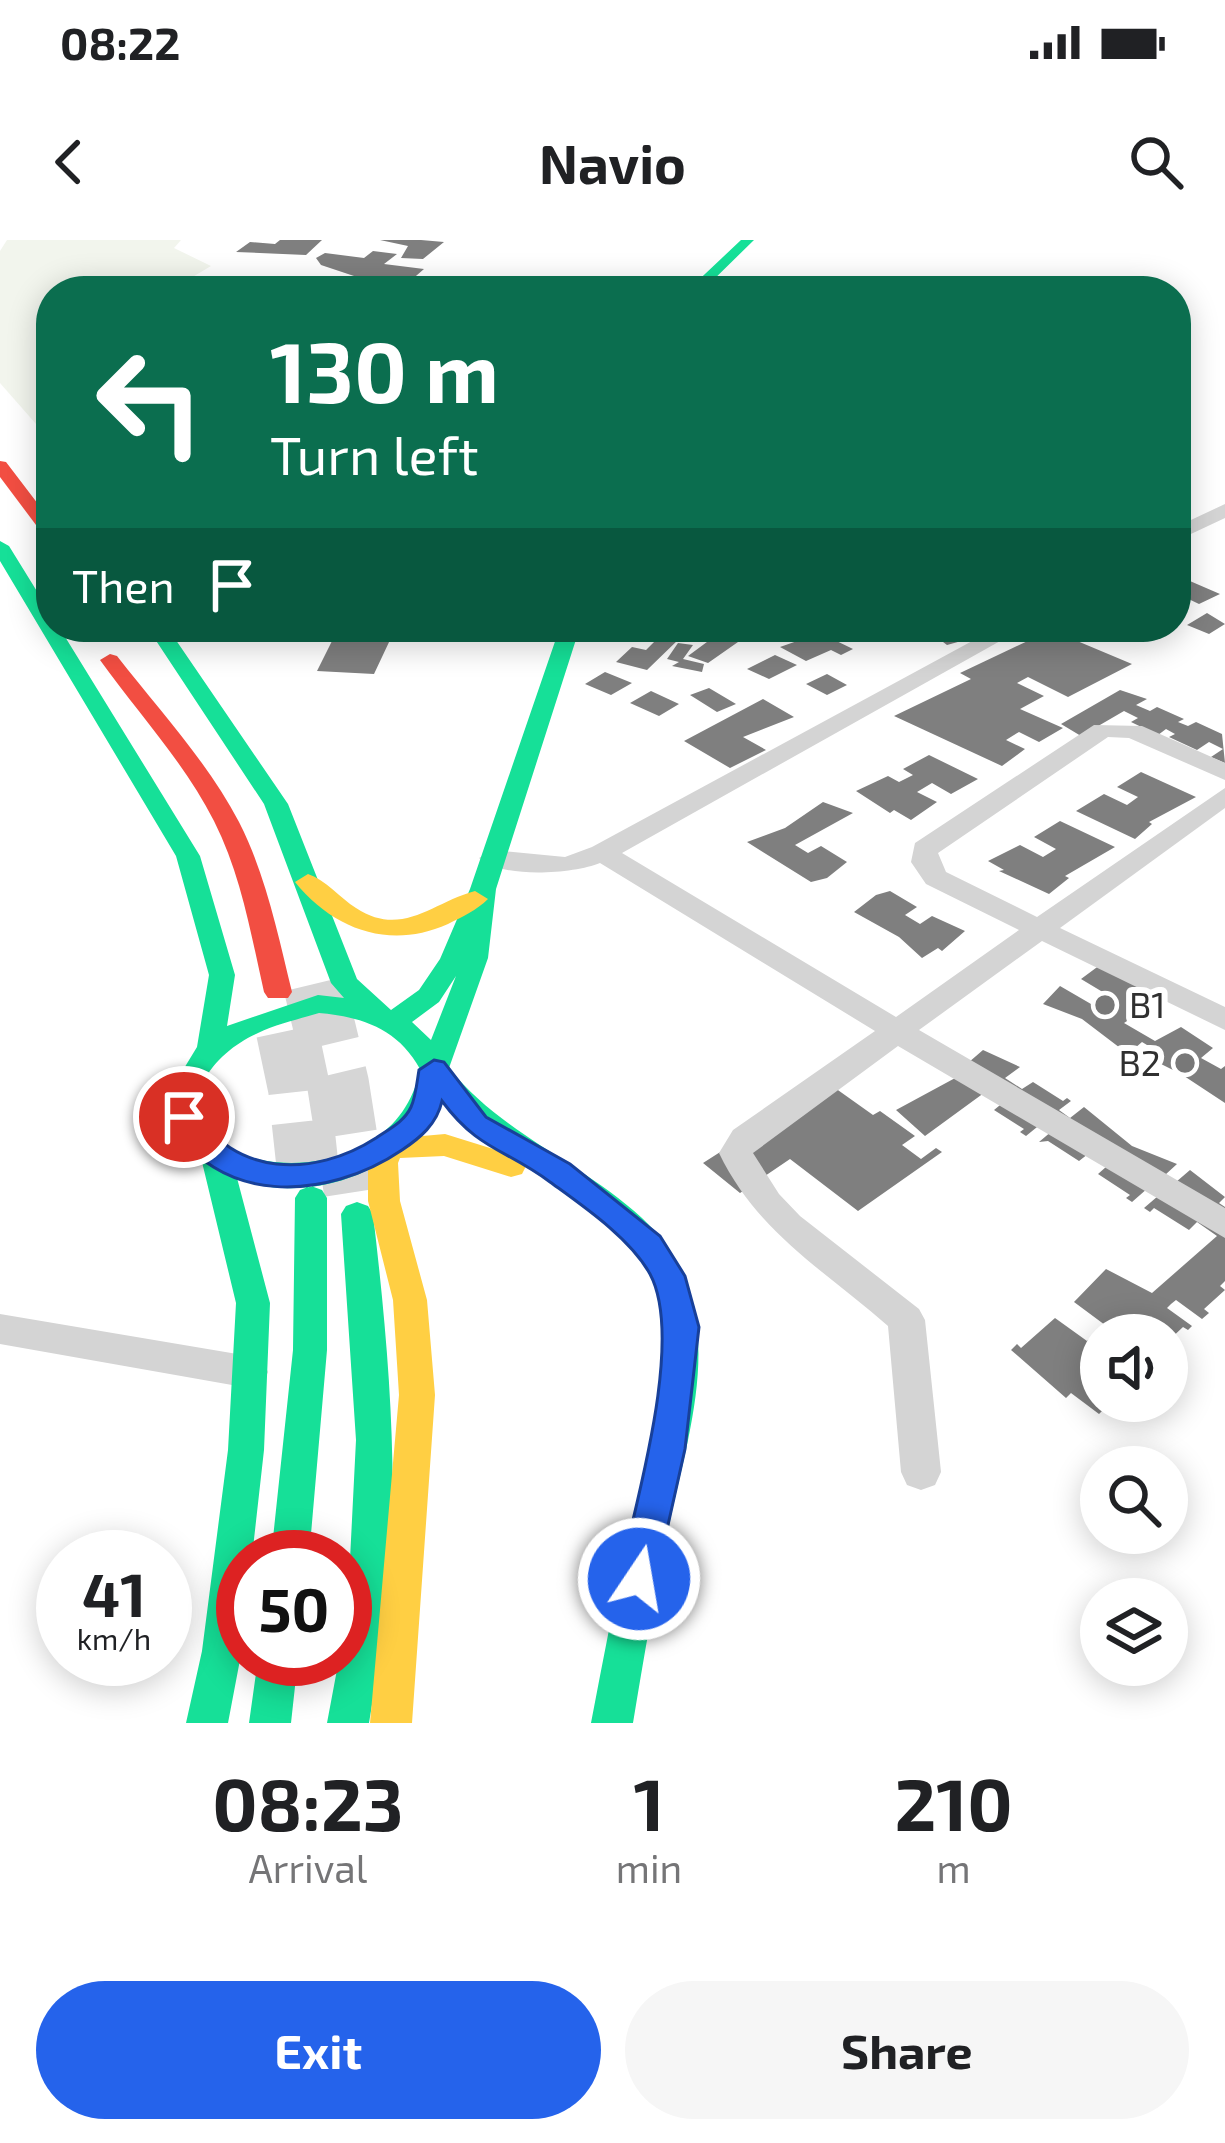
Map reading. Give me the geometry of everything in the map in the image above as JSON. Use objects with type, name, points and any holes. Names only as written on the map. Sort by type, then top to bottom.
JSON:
[{"type":"main road","points":[[710,276],[748,240]]},
{"type":"main road","points":[[0,449],[36,482]]},
{"type":"main road","points":[[0,466],[36,513]]},
{"type":"main road","points":[[0,509],[36,558]]},
{"type":"main road","points":[[0,546],[36,605]]},
{"type":"main road","points":[[58,642],[188,856],[222,975],[210,1046]]},
{"type":"main road","points":[[98,642],[178,746],[226,820],[243,863],[278,992]]},
{"type":"main road","points":[[136,642],[263,820],[308,962]]},
{"type":"main road","points":[[169,642],[276,804],[345,982],[415,1034],[434,1070],[476,1125],[559,1172],[608,1208],[648,1245],[668,1276],[682,1327],[666,1449],[611,1723]]},
{"type":"main road","points":[[565,642],[493,859],[440,982],[386,1016],[332,1004],[259,1016],[210,1046],[192,1068],[183,1093],[184,1117],[195,1139],[240,1169],[300,1176],[362,1162],[389,1148],[428,1144],[468,1151],[608,1208]]},
{"type":"main road","points":[[307,881],[358,926],[402,935],[421,930],[479,894]]},
{"type":"main road","points":[[391,1723],[416,1464],[410,1302],[386,1210],[383,1157],[425,1111],[488,904],[479,894]]},
{"type":"main road","points":[[207,1723],[222,1651],[246,1450],[253,1303],[216,1157]]},
{"type":"main road","points":[[348,1723],[370,1578],[374,1434],[369,1316],[355,1192]]},
{"type":"main road","points":[[293,1530],[310,1350],[310,1198]]},
{"type":"main road","points":[[270,1723],[275,1686]]},
{"type":"street","points":[[1191,528],[1225,511]]},
{"type":"street","points":[[493,859],[568,866],[602,853],[988,642]]},
{"type":"street","points":[[1225,772],[1133,731],[1103,730],[925,849],[925,866],[936,878],[1225,1020]]},
{"type":"street","points":[[921,1472],[906,1320],[796,1233],[744,1176],[736,1154],[745,1138],[1225,796]]},
{"type":"street","points":[[602,853],[1225,1225]]},
{"type":"street","points":[[0,1329],[249,1372]]},
{"type":"shaded area","points":[[7,240],[181,240],[174,248],[211,266],[194,276],[36,276],[36,424],[0,383],[0,251]]},
{"type":"building","points":[[322,240],[306,255],[236,252],[250,242],[275,244]]},
{"type":"building","points":[[380,240],[444,242],[423,259],[401,258],[408,246]]},
{"type":"building","points":[[373,251],[397,254],[384,264],[424,269],[416,276],[354,276],[321,265],[316,258],[325,253],[364,258]]},
{"type":"building","points":[[1191,581],[1220,594],[1199,604],[1191,600]]},
{"type":"building","points":[[1207,613],[1225,624],[1209,634],[1191,623]]},
{"type":"building","points":[[332,642],[389,642],[374,674],[317,671]]},
{"type":"building","points":[[654,642],[676,642],[647,670],[616,662],[632,647],[646,650]]},
{"type":"building","points":[[707,642],[738,642],[708,663],[688,656]]},
{"type":"building","points":[[794,642],[839,642],[853,649],[841,655],[831,650],[806,661],[780,647]]},
{"type":"building","points":[[1026,642],[1080,642],[1132,664],[1068,697],[1028,677],[1017,683],[1044,696],[1020,709],[1063,728],[1039,742],[1019,732],[1006,740],[1025,749],[1002,766],[894,716],[971,679],[960,673]]},
{"type":"building","points":[[678,643],[693,645],[683,659],[704,664],[702,672],[672,666],[679,662],[667,659]]},
{"type":"building","points":[[775,655],[797,665],[769,679],[747,669]]},
{"type":"building","points":[[605,672],[632,683],[611,695],[585,684]]},
{"type":"building","points":[[827,674],[847,685],[827,695],[806,684]]},
{"type":"building","points":[[709,688],[736,704],[717,712],[690,695]]},
{"type":"building","points":[[1120,690],[1147,699],[1136,705],[1150,711],[1157,707],[1184,719],[1178,722],[1188,726],[1196,722],[1222,734],[1225,763],[1211,757],[1223,749],[1209,742],[1197,750],[1169,737],[1175,734],[1166,729],[1158,735],[1131,722],[1138,718],[1124,711],[1081,736],[1061,724]]},
{"type":"building","points":[[651,691],[679,704],[659,716],[630,703]]},
{"type":"building","points":[[763,699],[794,717],[743,737],[766,750],[730,768],[684,741]]},
{"type":"building","points":[[929,755],[978,779],[951,794],[932,783],[917,792],[937,802],[911,820],[894,810],[890,813],[856,791],[888,776],[899,782],[913,775],[903,769]]},
{"type":"building","points":[[1141,772],[1196,797],[1149,822],[1152,824],[1135,839],[1076,811],[1104,794],[1127,805],[1138,797],[1117,787]]},
{"type":"building","points":[[823,802],[853,813],[795,845],[808,853],[821,846],[847,862],[827,878],[811,882],[747,842],[785,828]]},
{"type":"building","points":[[1060,821],[1115,847],[1065,876],[1069,878],[1049,894],[988,861],[1020,845],[1043,857],[1056,849],[1034,837]]},
{"type":"building","points":[[890,891],[917,907],[905,915],[920,924],[932,916],[965,931],[942,951],[938,948],[922,958],[899,937],[854,912]]},
{"type":"building","name":"B1","points":[[1104,962],[1171,992],[1124,1023],[1155,1041],[1181,1027],[1213,1048],[1201,1058],[1221,1069],[1225,1066],[1225,1103],[1181,1074],[1140,1058],[1152,1048],[1142,1042],[1128,1054],[1082,1019],[1043,1004],[1060,986],[1091,1004],[1106,994],[1081,979]]},
{"type":"building","points":[[983,1050],[1020,1067],[1005,1078],[1022,1089],[1033,1082],[1063,1101],[1067,1098],[1071,1101],[1059,1110],[1070,1118],[1084,1107],[1132,1146],[1177,1164],[1165,1175],[1176,1182],[1190,1170],[1225,1197],[1219,1203],[1225,1207],[1225,1281],[1220,1286],[1225,1290],[1204,1309],[1209,1313],[1202,1319],[1176,1300],[1167,1308],[1175,1314],[1090,1314],[1074,1302],[1106,1269],[1152,1293],[1217,1236],[1197,1222],[1189,1230],[1154,1208],[1150,1212],[1144,1208],[1158,1196],[1148,1188],[1132,1202],[1126,1198],[1130,1195],[1098,1174],[1115,1159],[1097,1147],[1079,1161],[1048,1141],[1039,1142],[1052,1131],[1042,1123],[1026,1136],[1020,1132],[1024,1129],[994,1110],[1005,1101],[988,1090],[925,1136],[896,1110],[957,1077],[954,1075]]},
{"type":"building","points":[[828,1083],[873,1115],[880,1111],[915,1136],[902,1145],[921,1159],[936,1148],[942,1152],[858,1211],[790,1159],[740,1193],[703,1163]]},
{"type":"building","points":[[1055,1318],[1080,1336],[1080,1400],[1071,1393],[1066,1398],[1011,1350],[1017,1344],[1021,1348]]},
{"type":"tunnel","points":[[314,984],[338,1084],[355,1192]]},
{"type":"tunnel","points":[[287,1031],[299,1088],[311,1198]]},
{"type":"traffic: fast","points":[[710,276],[748,240]]},
{"type":"traffic: fast","points":[[0,546],[36,605]]},
{"type":"traffic: fast","points":[[58,642],[188,856],[222,975],[210,1046]]},
{"type":"traffic: fast","points":[[167,642],[276,804],[345,983],[374,1011]]},
{"type":"traffic: fast","points":[[397,1020],[429,996],[453,960],[483,889],[565,642]]},
{"type":"traffic: fast","points":[[483,889],[475,958],[434,1069],[476,1117],[601,1203],[642,1239],[669,1276],[682,1326],[677,1412],[612,1723]]},
{"type":"traffic: fast","points":[[318,1004],[371,1013],[413,1038],[434,1069],[421,1112],[403,1134],[366,1159],[306,1176],[254,1173],[214,1155],[189,1127],[183,1093],[201,1059],[244,1027],[318,1004]]},
{"type":"traffic: fast","points":[[207,1723],[222,1651],[246,1450],[253,1303],[216,1157]]},
{"type":"traffic: fast","points":[[293,1530],[310,1350],[311,1198]]},
{"type":"traffic: fast","points":[[348,1723],[374,1531],[370,1349],[357,1214]]},
{"type":"traffic: fast","points":[[270,1723],[275,1686]]},
{"type":"traffic: slow","points":[[308,882],[350,916],[387,930],[427,923],[475,899]]},
{"type":"traffic: slow","points":[[389,1148],[445,1145],[511,1166]]},
{"type":"traffic: slow","points":[[389,1148],[383,1163],[384,1201],[410,1300],[417,1395],[391,1723]]},
{"type":"traffic: jam","points":[[0,466],[36,513]]},
{"type":"traffic: jam","points":[[110,660],[186,758],[226,821],[251,883],[278,992]]},
{"type":"place","name":"B1","points":[[1105,1005]]},
{"type":"place","name":"B2","points":[[1185,1063]]},
{"type":"route","points":[[184,1117],[195,1139],[240,1169],[269,1175],[332,1172],[389,1148],[410,1130],[425,1111],[434,1070],[476,1125],[559,1172],[648,1245],[668,1276],[682,1327],[666,1449],[639,1579]]}]
